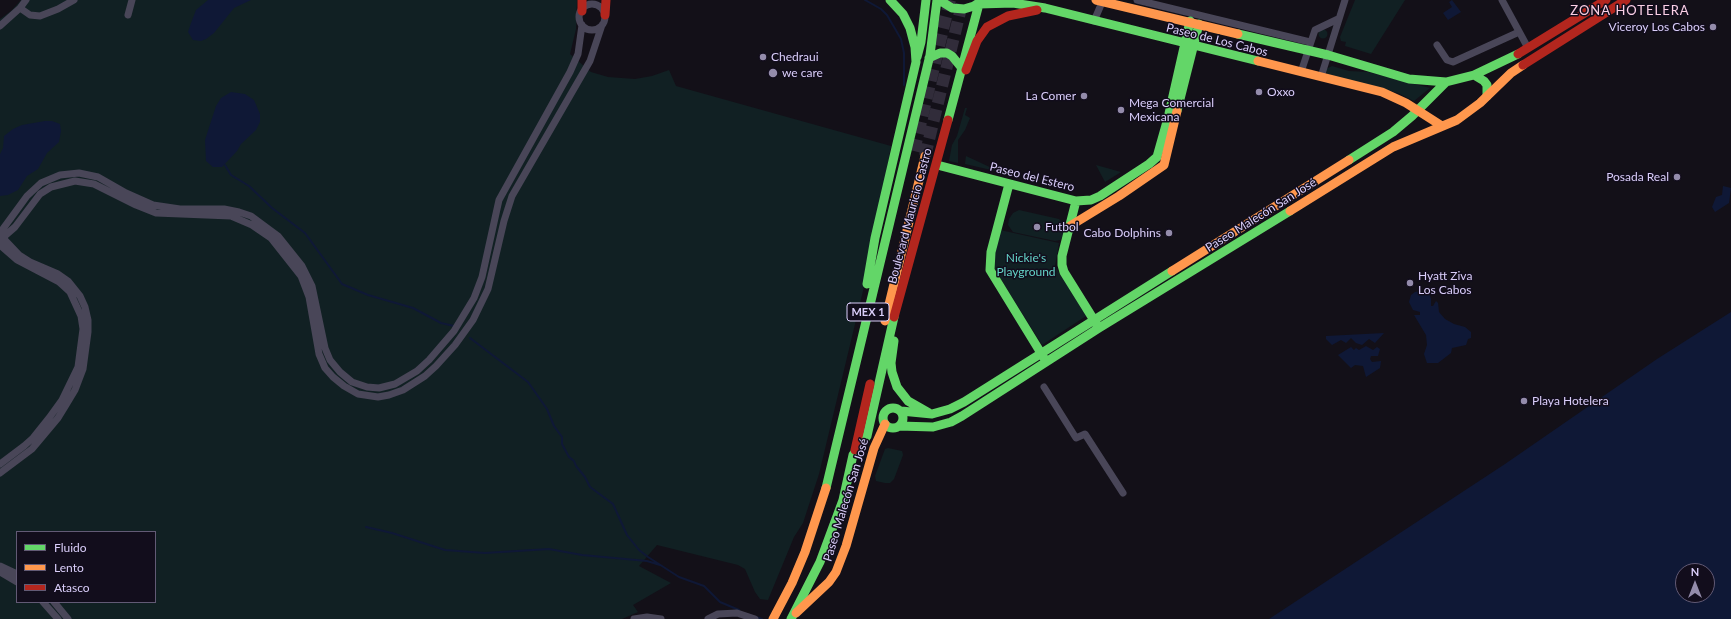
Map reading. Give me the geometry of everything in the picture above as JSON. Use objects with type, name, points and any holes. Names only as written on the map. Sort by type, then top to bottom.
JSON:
[{"type":"main road","points":[[605,15],[606,0]]},
{"type":"main road","points":[[890,0],[903,14],[910,28],[915,48],[916,62]]},
{"type":"main road","points":[[865,324],[866,293],[875,238],[921,42],[926,0]]},
{"type":"main road","name":"Paseo de Los Cabos","points":[[938,0],[946,5],[958,9],[970,8],[981,2],[1013,2],[1045,8],[1382,92],[1395,97],[1418,110],[1442,126]]},
{"type":"main road","name":"Boulevard Mauricio Castro","points":[[774,618],[792,583],[812,535],[825,494],[929,58],[938,0]]},
{"type":"main road","name":"Paseo de Los Cabos","points":[[1100,0],[1195,23],[1309,46],[1328,55],[1409,79],[1446,82],[1474,75],[1513,57],[1528,48]]},
{"type":"main road","points":[[1528,48],[1606,0]]},
{"type":"main road","name":"Paseo Malecón San José","points":[[899,426],[933,427],[951,422],[1099,328],[1393,147],[1466,114],[1515,70],[1626,0]]},
{"type":"main road","name":"Boulevard Mauricio Castro","points":[[854,455],[867,436],[891,330],[955,96],[961,67],[981,2]]},
{"type":"main road","points":[[932,414],[908,401],[902,394],[894,381],[891,363],[893,345],[961,85],[977,41],[981,34],[992,23],[1016,13],[1045,8]]},
{"type":"main road","name":"Paseo del Estero","points":[[1070,226],[1116,198],[1164,165],[1172,119],[1195,23]]},
{"type":"main road","points":[[929,58],[940,52],[947,53],[955,59],[961,67]]},
{"type":"main road","points":[[1474,75],[1484,81],[1487,85],[1487,96]]},
{"type":"main road","name":"Paseo Malecón San José","points":[[901,412],[932,414],[940,413],[957,405],[1393,132],[1446,82]]},
{"type":"main road","name":"Paseo del Estero","points":[[940,166],[1076,201],[1091,200],[1110,190],[1154,161],[1172,119]]},
{"type":"main road","name":"Boulevard Mauricio Castro","points":[[837,445],[855,403],[914,151]]},
{"type":"main road","name":"Boulevard Mauricio Castro","points":[[792,617],[820,562],[843,500],[925,156]]},
{"type":"main road","points":[[1009,184],[991,252],[990,270],[1047,362]]},
{"type":"main road","points":[[1110,190],[1116,198]]},
{"type":"main road","points":[[1076,201],[1062,256],[1062,269],[1099,328]]},
{"type":"main road","points":[[1197,255],[1203,265]]},
{"type":"main road","points":[[891,330],[909,286]]},
{"type":"main road","points":[[894,408],[901,412],[903,419],[899,426],[891,428],[885,424],[883,416],[887,409],[894,408]]},
{"type":"main road","name":"Paseo Malecón San José","points":[[792,617],[829,582],[836,572],[846,546],[876,443],[885,424]]},
{"type":"street","points":[[0,26],[20,8],[26,0]]},
{"type":"street","points":[[20,8],[30,15],[40,16],[58,9],[74,0]]},
{"type":"street","points":[[128,15],[132,0]]},
{"type":"street","points":[[1094,21],[1100,0]]},
{"type":"street","points":[[1137,0],[1309,46]]},
{"type":"street","points":[[1321,77],[1345,0]]},
{"type":"street","points":[[1502,0],[1528,48]]},
{"type":"street","points":[[16,219],[27,196],[41,183],[60,175],[79,173],[94,176],[153,205],[180,209],[224,209],[239,212],[260,222],[279,242],[301,276],[309,297],[319,354],[352,382],[367,387],[379,388],[395,384],[418,371],[449,338],[464,317],[474,298],[482,277],[499,200],[557,97],[578,54],[582,25],[579,18],[584,4],[597,3],[605,15],[590,62],[512,196],[504,221],[488,288],[473,320],[455,345],[425,376],[403,390],[378,397],[358,394],[344,386],[325,368],[326,360]]},
{"type":"street","points":[[1301,72],[1315,30],[1338,19]]},
{"type":"street","points":[[582,25],[592,30],[602,25]]},
{"type":"street","points":[[1437,45],[1447,60],[1456,62],[1519,32]]},
{"type":"street","points":[[557,97],[566,102]]},
{"type":"street","points":[[60,175],[63,183]]},
{"type":"street","points":[[1,238],[16,219],[40,194],[51,187],[75,181],[94,184],[136,205],[156,212],[231,216],[252,225],[279,242]]},
{"type":"street","points":[[0,464],[33,438],[50,418],[62,400],[78,367],[83,329],[81,316],[70,292],[59,282],[17,260],[1,238]]},
{"type":"street","points":[[0,473],[32,449],[66,405],[75,390],[83,369],[88,332],[88,320],[85,307],[80,296],[68,281],[58,274],[30,262],[19,255],[1,238]]},
{"type":"street","points":[[1044,386],[1076,438],[1085,434],[1123,493]]},
{"type":"street","points":[[378,397],[379,388]]},
{"type":"street","points":[[0,566],[16,574]]},
{"type":"street","points":[[0,572],[16,581]]},
{"type":"street","points":[[44,603],[58,619]]},
{"type":"street","points":[[55,603],[68,619]]},
{"type":"street","points":[[708,619],[718,614],[737,613],[755,619]]},
{"type":"street","points":[[634,619],[647,617],[661,619]]},
{"type":"green space","points":[[21,0],[577,0],[576,29],[570,54],[591,72],[608,77],[635,79],[652,76],[669,70],[676,86],[891,146],[868,270],[819,474],[803,523],[794,537],[768,600],[760,599],[755,592],[745,569],[738,565],[657,545],[639,566],[671,583],[633,605],[638,612],[622,619],[0,619],[0,19],[11,11]]},
{"type":"green space","points":[[1355,0],[1405,0],[1371,54],[1345,46],[1346,42],[1341,41],[1340,37]]},
{"type":"green space","points":[[1323,29],[1328,34],[1323,39],[1318,34]]},
{"type":"green space","points":[[1332,66],[1349,71],[1368,72],[1430,88],[1414,101],[1398,93],[1328,75],[1326,69]]},
{"type":"green space","points":[[965,108],[967,108],[965,115],[970,118],[965,130],[958,140],[958,163],[949,161],[952,145],[957,136]]},
{"type":"green space","points":[[966,156],[979,162],[1000,172],[965,164]]},
{"type":"green space","points":[[1096,165],[1121,172],[1105,182]]},
{"type":"green space","name":"Futbol","points":[[1019,210],[1059,219],[1065,228],[1063,236],[1060,240],[1055,241],[1013,232],[1008,225],[1009,219],[1013,213]]},
{"type":"green space","name":"Nickie's Playground","points":[[1000,230],[1059,243],[1055,266],[1086,316],[1042,345],[992,265]]},
{"type":"green space","points":[[888,448],[902,451],[903,455],[894,479],[890,483],[885,483],[876,481],[875,476],[885,449]]},
{"type":"water","points":[[208,0],[251,0],[234,8],[214,33],[206,39],[201,41],[193,40],[188,32],[191,23],[196,10]]},
{"type":"water","points":[[1452,0],[1461,12],[1448,20],[1443,13],[1452,7],[1449,2]]},
{"type":"water","points":[[231,92],[245,94],[254,100],[260,114],[260,122],[256,130],[241,144],[237,151],[222,167],[213,167],[206,161],[205,140],[216,106],[221,98]]},
{"type":"water","points":[[52,121],[60,124],[61,131],[59,142],[47,153],[38,169],[27,176],[18,190],[8,195],[0,196],[0,154],[3,148],[4,136],[13,129],[22,125]]},
{"type":"water","points":[[1723,186],[1731,188],[1729,203],[1715,212],[1712,207],[1716,197],[1722,195]]},
{"type":"water","points":[[1421,291],[1429,293],[1431,306],[1433,306],[1436,301],[1438,303],[1439,312],[1445,319],[1454,324],[1465,327],[1471,332],[1471,338],[1468,339],[1466,345],[1452,348],[1451,353],[1438,363],[1427,363],[1424,354],[1427,345],[1426,335],[1414,315],[1420,315],[1420,312],[1413,310],[1409,302],[1411,295],[1415,292]]},
{"type":"water","points":[[1731,312],[1731,619],[1269,619],[1505,464],[1657,359]]},
{"type":"water","points":[[1384,333],[1375,343],[1369,339],[1362,345],[1356,343],[1351,338],[1346,343],[1341,340],[1332,345],[1326,339],[1326,336]]},
{"type":"water","points":[[1366,346],[1373,350],[1377,347],[1380,349],[1378,356],[1371,356],[1370,359],[1372,362],[1381,361],[1380,368],[1366,377],[1363,366],[1355,365],[1351,368],[1338,355],[1351,347],[1354,350],[1356,348],[1359,350]]},
{"type":"waterway","points":[[865,0],[881,9],[887,15],[901,39],[904,53],[904,85]]},
{"type":"waterway","points":[[225,165],[231,175],[249,186],[272,208],[305,233],[342,284],[368,295],[413,308],[441,323],[454,326]]},
{"type":"waterway","points":[[470,338],[528,382],[547,409],[554,426],[562,437],[562,444],[569,457],[574,461],[590,487],[613,504],[627,535],[639,550],[679,577],[704,586],[720,602],[739,610]]},
{"type":"waterway","points":[[366,527],[392,533],[445,550],[485,553],[549,549],[582,555],[647,561],[660,565]]},
{"type":"waterway","points":[[756,617],[762,619]]},
{"type":"tunnel","points":[[914,151],[950,0]]},
{"type":"tunnel","points":[[925,156],[963,0]]},
{"type":"traffic: fast","points":[[867,284],[875,238],[916,62],[915,47],[910,28],[903,14],[890,0]]},
{"type":"traffic: fast","points":[[917,57],[921,42],[926,0]]},
{"type":"traffic: fast","points":[[826,488],[930,55],[937,0]]},
{"type":"traffic: fast","points":[[939,0],[952,8],[964,9],[974,6],[983,0]]},
{"type":"traffic: fast","points":[[979,4],[1013,3],[1045,8],[1258,61]]},
{"type":"traffic: fast","points":[[948,120],[979,4]]},
{"type":"traffic: fast","points":[[941,166],[1076,201],[1091,200],[1100,196],[1149,164],[1157,157],[1168,118],[1190,21]]},
{"type":"traffic: fast","points":[[1177,111],[1199,24]]},
{"type":"traffic: fast","points":[[1238,34],[1328,55],[1409,79],[1446,82],[1474,75],[1518,54]]},
{"type":"traffic: fast","points":[[929,58],[940,53],[947,53],[952,56],[961,67]]},
{"type":"traffic: fast","points":[[1474,75],[1484,81],[1487,85],[1487,96]]},
{"type":"traffic: fast","points":[[1349,160],[1393,132],[1412,116],[1446,82]]},
{"type":"traffic: fast","points":[[1009,184],[991,252],[990,270],[1044,358]]},
{"type":"traffic: fast","points":[[1076,201],[1062,256],[1062,265],[1064,272],[1097,325]]},
{"type":"traffic: fast","points":[[899,426],[933,427],[951,422],[962,416],[1099,328],[1290,211]]},
{"type":"traffic: fast","points":[[901,411],[932,414],[950,409],[964,402],[1172,271]]},
{"type":"traffic: fast","points":[[791,619],[820,562],[843,500],[853,455],[867,436],[894,317]]},
{"type":"traffic: fast","points":[[894,341],[891,363],[892,372],[897,387],[908,401],[929,413]]},
{"type":"traffic: fast","points":[[893,408],[900,411],[903,418],[900,425],[893,428],[886,425],[883,418],[886,411],[893,408]]},
{"type":"traffic: slow","points":[[1096,0],[1238,34]]},
{"type":"traffic: slow","points":[[1258,61],[1382,92],[1406,103],[1442,126]]},
{"type":"traffic: slow","points":[[1290,211],[1393,147],[1457,120],[1480,103],[1511,73],[1523,65]]},
{"type":"traffic: slow","points":[[1070,226],[1119,196],[1164,165],[1177,111]]},
{"type":"traffic: slow","points":[[885,321],[925,156]]},
{"type":"traffic: slow","points":[[1172,271],[1349,160]]},
{"type":"traffic: slow","points":[[796,613],[829,582],[836,572],[846,546],[874,448],[885,424]]},
{"type":"traffic: slow","points":[[773,619],[792,583],[805,552],[826,488]]},
{"type":"traffic: jam","points":[[582,0],[582,11]]},
{"type":"traffic: jam","points":[[605,15],[606,0]]},
{"type":"traffic: jam","points":[[1518,54],[1606,0]]},
{"type":"traffic: jam","points":[[1523,65],[1626,0]]},
{"type":"traffic: jam","points":[[966,70],[977,41],[987,27],[1008,16],[1037,10]]},
{"type":"traffic: jam","points":[[894,317],[948,120]]},
{"type":"traffic: jam","points":[[855,450],[870,384]]},
{"type":"place","name":"Viceroy Los Cabos","points":[[1713,27]]},
{"type":"place","name":"Chedraui","points":[[763,57]]},
{"type":"place","name":"we care","points":[[773,73]]},
{"type":"place","name":"Oxxo","points":[[1259,92]]},
{"type":"place","name":"La Comer","points":[[1084,96]]},
{"type":"place","name":"Mega Comercial Mexicana","points":[[1121,110]]},
{"type":"place","name":"Posada Real","points":[[1677,177]]},
{"type":"place","name":"Futbol","points":[[1037,227]]},
{"type":"place","name":"Cabo Dolphins","points":[[1169,233]]},
{"type":"place","name":"Hyatt Ziva Los Cabos","points":[[1410,283]]},
{"type":"place","name":"Playa Hotelera","points":[[1524,401]]},
{"type":"district","name":"ZONA HOTELERA","points":[[1630,11]]}]
